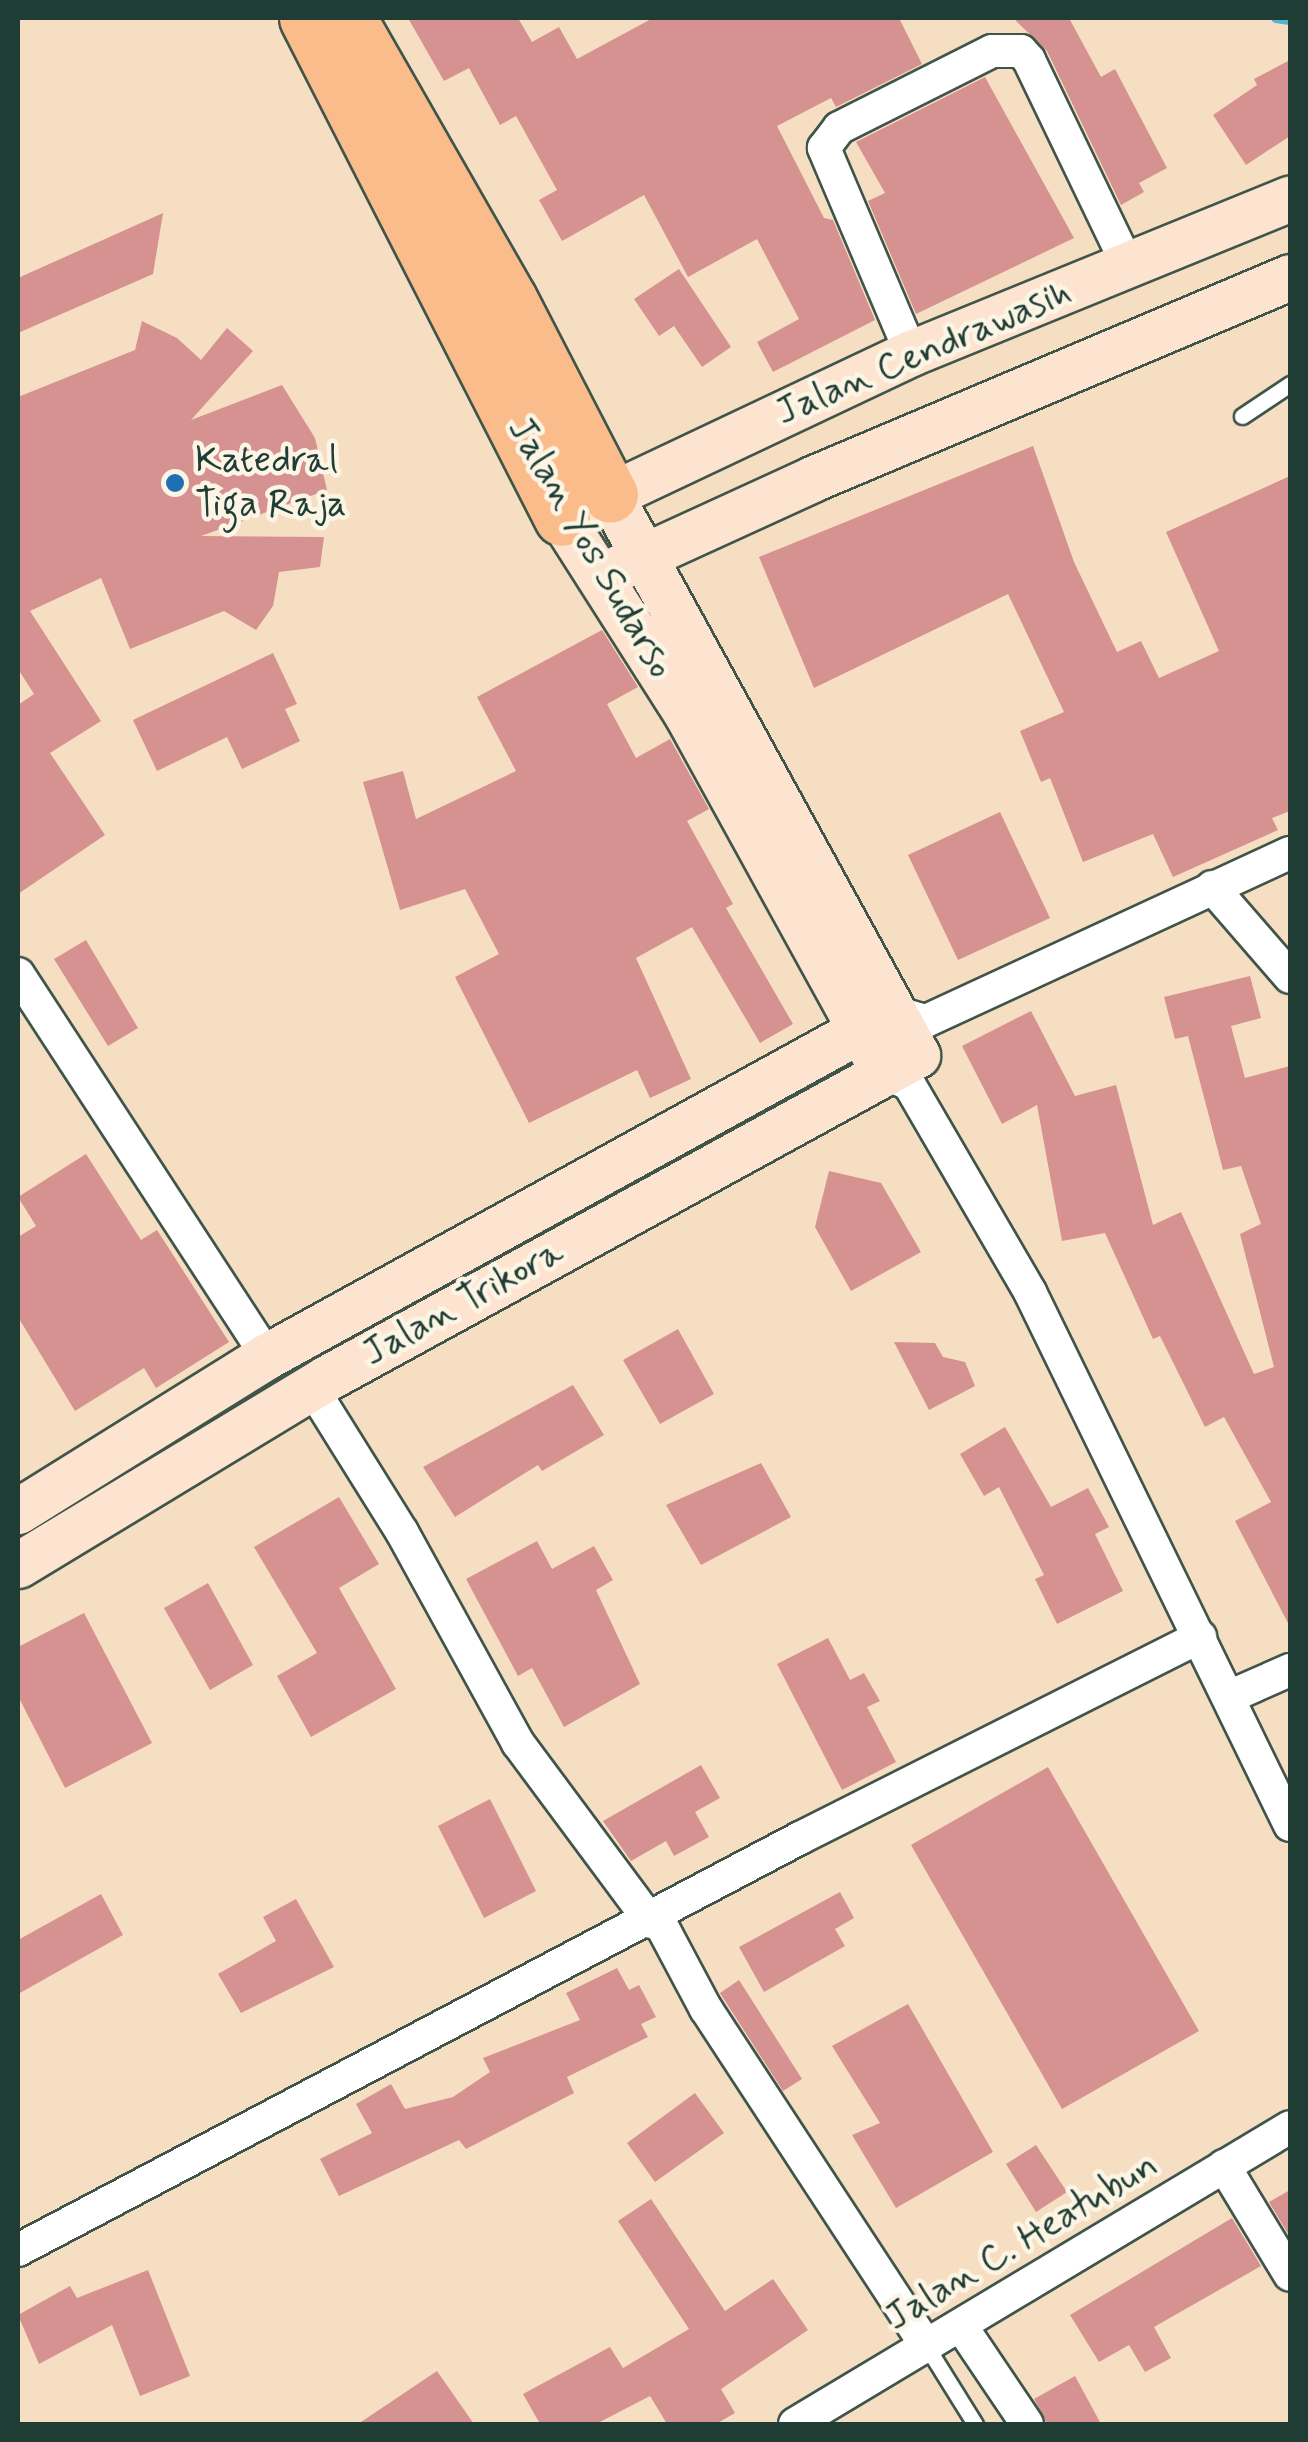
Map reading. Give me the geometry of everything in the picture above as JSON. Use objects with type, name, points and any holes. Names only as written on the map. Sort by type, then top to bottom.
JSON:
[{"type":"highway","name":"Jalan Yos Sudarso","points":[[307,18],[586,506]]},
{"type":"highway","name":"Jalan Yos Sudarso","points":[[348,18],[509,299],[586,506]]},
{"type":"main road","name":"Jalan Cendrawasih","points":[[586,506],[911,354],[1129,268],[1290,198]]},
{"type":"main road","points":[[1220,226],[1273,285]]},
{"type":"main road","name":"Jalan Cendrawasih","points":[[602,575],[812,479],[1273,285]]},
{"type":"main road","name":"Jalan Yos Sudarso","points":[[586,506],[646,558],[898,1046]]},
{"type":"main road","name":"Jalan Yos Sudarso","points":[[586,506],[602,575],[898,1046]]},
{"type":"main road","name":"Jalan Trikora","points":[[18,1511],[267,1356],[898,1046]]},
{"type":"main road","name":"Jalan Trikora","points":[[18,1565],[312,1388],[898,1046]]},
{"type":"street","points":[[911,354],[824,148],[839,128],[992,51],[1008,48],[1030,60],[1129,268]]},
{"type":"street","points":[[1290,853],[1212,888],[898,1046],[1030,1292],[1232,1696],[1290,1825]]},
{"type":"street","points":[[1212,888],[1290,977]]},
{"type":"street","points":[[18,974],[267,1356]]},
{"type":"street","points":[[312,1388],[402,1532],[518,1744],[654,1920],[706,2009],[927,2347]]},
{"type":"street","points":[[18,2250],[1200,1637]]},
{"type":"street","points":[[1232,1696],[1290,1670]]},
{"type":"street","name":"Jalan C. Heatubun","points":[[795,2424],[1290,2127]]},
{"type":"street","points":[[1224,2166],[1290,2275]]},
{"type":"street","points":[[962,2326],[1026,2424]]},
{"type":"lane","points":[[1242,416],[1290,384]]},
{"type":"lane","points":[[927,2347],[974,2424]]},
{"type":"building","points":[[408,18],[518,18],[532,42],[559,27],[577,59],[653,18],[899,18],[922,64],[836,107],[831,98],[777,126],[824,218],[833,220],[875,320],[773,372],[757,342],[799,319],[757,239],[688,277],[644,195],[562,241],[539,200],[557,190],[516,116],[500,125],[469,68],[444,81]]},
{"type":"building","points":[[1013,18],[1069,18],[1101,77],[1115,69],[1167,168],[1139,183],[1144,192],[1121,205],[1047,51]]},
{"type":"building","points":[[1290,60],[1290,136],[1246,165],[1213,115],[1257,85],[1254,79]]},
{"type":"building","points":[[985,77],[1074,238],[916,314],[868,201],[885,193],[856,142]]},
{"type":"building","points":[[163,213],[153,274],[18,333],[18,278]]},
{"type":"building","points":[[679,269],[731,347],[702,367],[674,326],[659,336],[634,299]]},
{"type":"building","name":"Katedral Tiga Raja","points":[[142,321],[177,338],[201,360],[227,328],[253,351],[191,420],[282,385],[315,438],[327,490],[201,536],[324,537],[320,567],[279,572],[273,606],[256,630],[224,611],[130,649],[101,578],[30,611],[101,721],[50,753],[105,835],[18,894],[18,705],[34,694],[18,669],[18,397],[135,350]]},
{"type":"building","points":[[1033,446],[1074,562],[1117,652],[1141,641],[1159,678],[1219,651],[1166,532],[1290,476],[1290,811],[1272,818],[1278,830],[1173,877],[1153,834],[1083,862],[1050,778],[1041,782],[1020,731],[1064,712],[1008,594],[814,688],[759,557]]},
{"type":"building","points":[[602,630],[638,687],[607,704],[636,758],[670,739],[709,809],[687,821],[733,904],[726,908],[793,1024],[760,1043],[692,927],[636,958],[691,1079],[650,1098],[637,1070],[529,1123],[455,977],[499,954],[465,889],[400,910],[363,782],[403,771],[416,819],[516,771],[477,697]]},
{"type":"building","points":[[273,653],[297,704],[285,709],[300,741],[242,769],[227,737],[157,771],[133,720]]},
{"type":"building","points":[[1000,812],[1050,918],[958,960],[908,855]]},
{"type":"building","points":[[86,940],[138,1028],[108,1046],[54,959]]},
{"type":"building","points":[[1250,976],[1261,1018],[1231,1026],[1245,1078],[1290,1066],[1290,1627],[1235,1521],[1271,1502],[1224,1417],[1205,1427],[1160,1336],[1153,1339],[1105,1233],[1062,1241],[1037,1105],[1002,1124],[962,1046],[1031,1011],[1075,1096],[1116,1085],[1153,1225],[1181,1212],[1254,1374],[1274,1367],[1240,1234],[1261,1224],[1241,1166],[1223,1170],[1188,1036],[1175,1039],[1164,997]]},
{"type":"building","points":[[86,1154],[141,1240],[157,1230],[229,1342],[156,1388],[144,1368],[75,1411],[18,1317],[18,1237],[36,1226],[18,1197]]},
{"type":"building","points":[[829,1171],[881,1183],[921,1252],[851,1291],[815,1227]]},
{"type":"building","points":[[678,1329],[714,1394],[660,1424],[623,1360]]},
{"type":"building","points":[[894,1342],[935,1343],[943,1357],[965,1362],[975,1386],[929,1410]]},
{"type":"building","points":[[573,1385],[604,1435],[542,1471],[538,1465],[455,1517],[423,1467]]},
{"type":"building","points":[[1005,1427],[1051,1507],[1088,1488],[1109,1527],[1095,1534],[1123,1591],[1057,1624],[1035,1579],[1044,1575],[999,1487],[984,1496],[960,1454]]},
{"type":"building","points":[[761,1463],[791,1517],[701,1565],[666,1505]]},
{"type":"building","points":[[339,1497],[379,1564],[339,1588],[396,1689],[311,1737],[277,1676],[317,1653],[254,1547]]},
{"type":"building","points":[[537,1541],[552,1569],[594,1546],[613,1580],[596,1590],[640,1684],[564,1727],[532,1668],[518,1676],[466,1579]]},
{"type":"building","points":[[208,1583],[253,1665],[210,1690],[164,1608]]},
{"type":"building","points":[[84,1613],[152,1743],[65,1788],[18,1696],[18,1647]]},
{"type":"building","points":[[828,1638],[850,1680],[864,1673],[880,1701],[867,1707],[896,1762],[842,1790],[777,1664]]},
{"type":"building","points":[[701,1765],[720,1798],[695,1812],[709,1837],[674,1856],[666,1841],[631,1861],[603,1821]]},
{"type":"building","points":[[1048,1767],[1199,2031],[1062,2109],[911,1845]]},
{"type":"building","points":[[490,1799],[536,1891],[484,1918],[438,1826]]},
{"type":"building","points":[[840,1892],[854,1918],[835,1929],[845,1946],[764,1992],[739,1947]]},
{"type":"building","points":[[101,1894],[123,1935],[18,1994],[18,1940]]},
{"type":"building","points":[[296,1899],[334,1967],[241,2013],[218,1974],[276,1941],[263,1917]]},
{"type":"building","points":[[617,1968],[629,1990],[639,1985],[656,2017],[641,2024],[648,2037],[567,2077],[574,2093],[466,2149],[459,2140],[339,2196],[320,2159],[372,2133],[356,2104],[391,2084],[405,2109],[453,2097],[490,2072],[483,2058],[580,2020],[566,1993]]},
{"type":"building","points":[[739,1980],[802,2079],[783,2091],[720,1993]]},
{"type":"building","points":[[908,2004],[993,2152],[896,2208],[852,2135],[880,2123],[832,2046]]},
{"type":"building","points":[[695,2093],[724,2133],[655,2182],[627,2143]]},
{"type":"building","points":[[1036,2145],[1067,2192],[1036,2212],[1006,2164]]},
{"type":"building","points":[[1290,2190],[1290,2237],[1269,2202]]},
{"type":"building","points":[[651,2199],[725,2311],[773,2279],[808,2330],[721,2389],[735,2413],[716,2424],[667,2424],[650,2396],[596,2424],[540,2424],[523,2394],[610,2347],[623,2368],[689,2329],[618,2221]]},
{"type":"building","points":[[1232,2218],[1261,2266],[1154,2327],[1171,2358],[1145,2372],[1129,2345],[1099,2362],[1070,2315]]},
{"type":"building","points":[[148,2270],[190,2376],[140,2396],[112,2325],[39,2364],[18,2315],[70,2286],[77,2298]]},
{"type":"building","points":[[437,2371],[474,2424],[358,2424]]},
{"type":"building","points":[[1075,2376],[1101,2424],[1047,2424],[1034,2399]]},
{"type":"waterway","points":[[1276,18],[1290,20]]},
{"type":"place","name":"Katedral Tiga Raja","points":[[175,483]]}]
